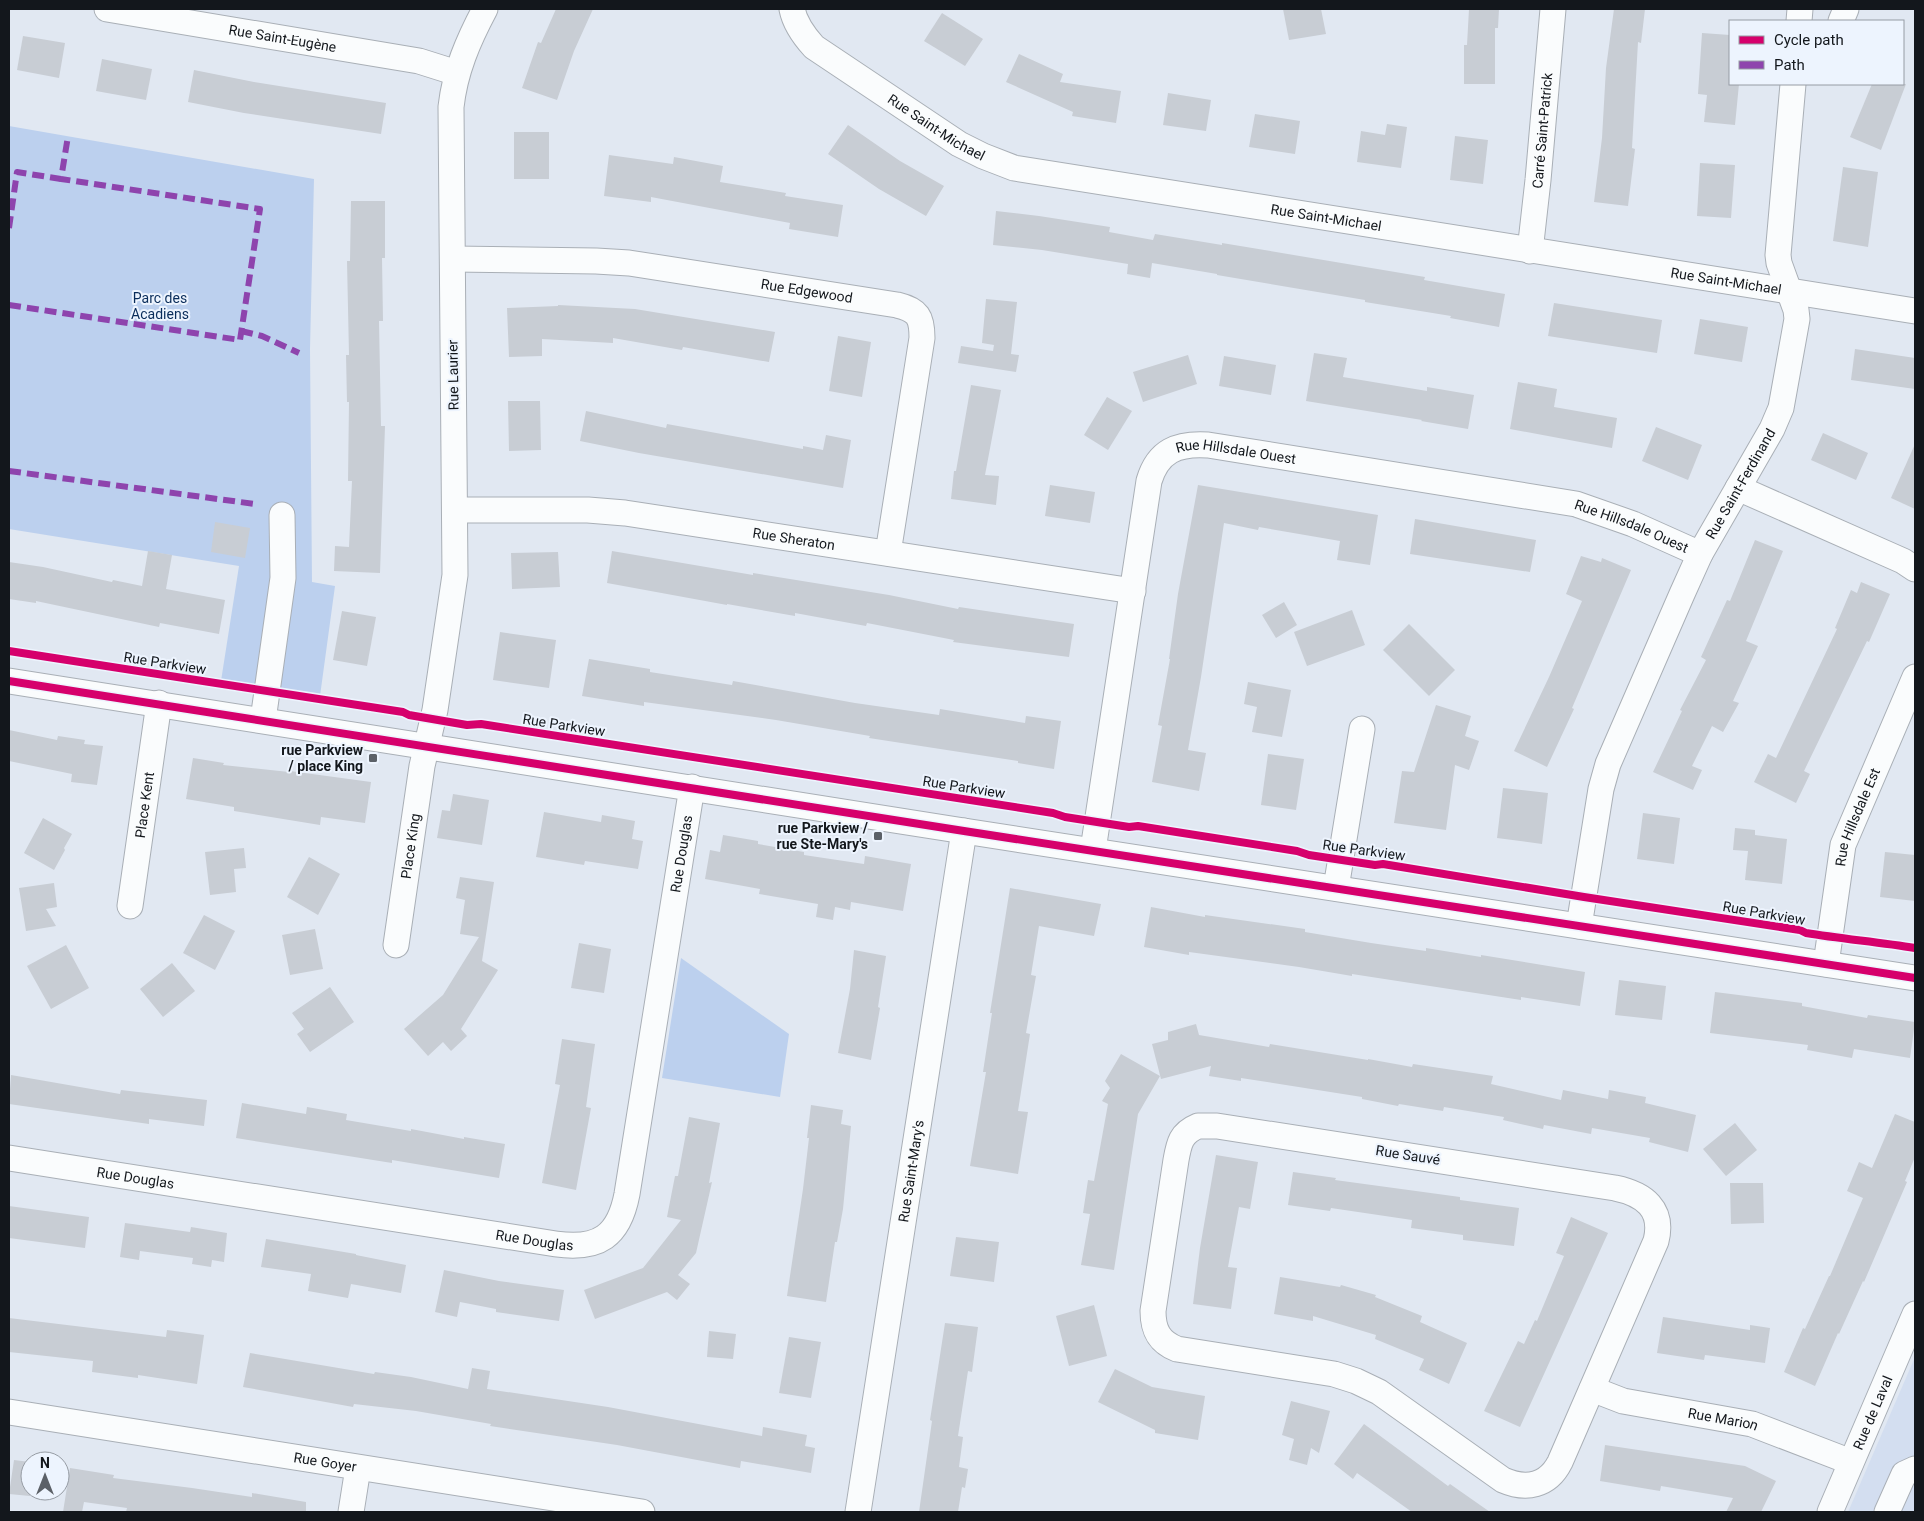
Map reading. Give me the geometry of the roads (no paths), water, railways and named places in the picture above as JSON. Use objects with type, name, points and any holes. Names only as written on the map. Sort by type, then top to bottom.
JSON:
[{"type":"street","name":"Rue Saint-Eugène","points":[[107,9],[419,60],[457,73]]},
{"type":"street","name":"Rue Laurier","points":[[427,746],[435,710],[455,575],[451,107],[457,73],[467,45],[485,9]]},
{"type":"street","name":"Rue Saint-Michael","points":[[792,9],[797,24],[814,47],[959,144],[1014,168],[1915,311]]},
{"type":"street","name":"Carré Saint-Patrick","points":[[1530,251],[1553,9]]},
{"type":"street","name":"Rue Saint-Ferdinand","points":[[1579,926],[1604,776],[1700,554],[1772,429],[1781,408],[1797,319],[1796,310],[1778,255],[1793,85]]},
{"type":"street","name":"Rue Edgewood","points":[[453,259],[629,263],[897,305],[914,311],[922,324],[922,338],[888,553]]},
{"type":"street","name":"Rue Hillsdale Ouest","points":[[1093,850],[1149,482],[1152,470],[1164,455],[1184,446],[1195,444],[1576,504],[1633,524],[1700,554]]},
{"type":"street","points":[[1738,488],[1903,561],[1915,569]]},
{"type":"street","name":"Rue Sheraton","points":[[455,510],[604,510],[1132,591]]},
{"type":"street","points":[[263,720],[283,578],[282,515]]},
{"type":"street","name":"Rue Hillsdale Est","points":[[1826,964],[1843,845],[1915,678]]},
{"type":"street","points":[[9,681],[1915,978]]},
{"type":"street","name":"Place Kent","points":[[130,906],[159,704]]},
{"type":"street","points":[[1336,888],[1362,729]]},
{"type":"street","name":"Place King","points":[[396,945],[422,766],[427,746]]},
{"type":"street","name":"Rue Douglas","points":[[9,1158],[556,1244],[581,1246],[606,1237],[620,1221],[627,1194],[692,788]]},
{"type":"street","name":"Rue Saint-Mary's","points":[[858,1512],[964,831]]},
{"type":"street","name":"Rue Sauvé","points":[[1198,1126],[1217,1126],[1615,1188],[1641,1197],[1655,1213],[1658,1222],[1656,1241],[1592,1389],[1555,1471],[1544,1481],[1536,1484],[1518,1485],[1503,1480],[1393,1401],[1356,1381],[1334,1374],[1186,1350],[1163,1342],[1154,1328],[1153,1311],[1177,1154],[1184,1133],[1198,1126]]},
{"type":"street","name":"Rue de Laval","points":[[1830,1512],[1915,1314]]},
{"type":"street","name":"Rue Marion","points":[[1592,1389],[1622,1401],[1752,1424],[1851,1462]]},
{"type":"street","name":"Rue Goyer","points":[[9,1412],[602,1509],[642,1512]]},
{"type":"street","points":[[351,1512],[358,1468]]},
{"type":"street","points":[[1887,1512],[1904,1474],[1915,1469]]},
{"type":"place","name":"rue Parkview / place King","points":[[373,758]]},
{"type":"place","name":"rue Parkview / rue Ste-Mary's","points":[[878,836]]},
{"type":"park label","name":"Parc des Acadiens","points":[[160,306]]}]
